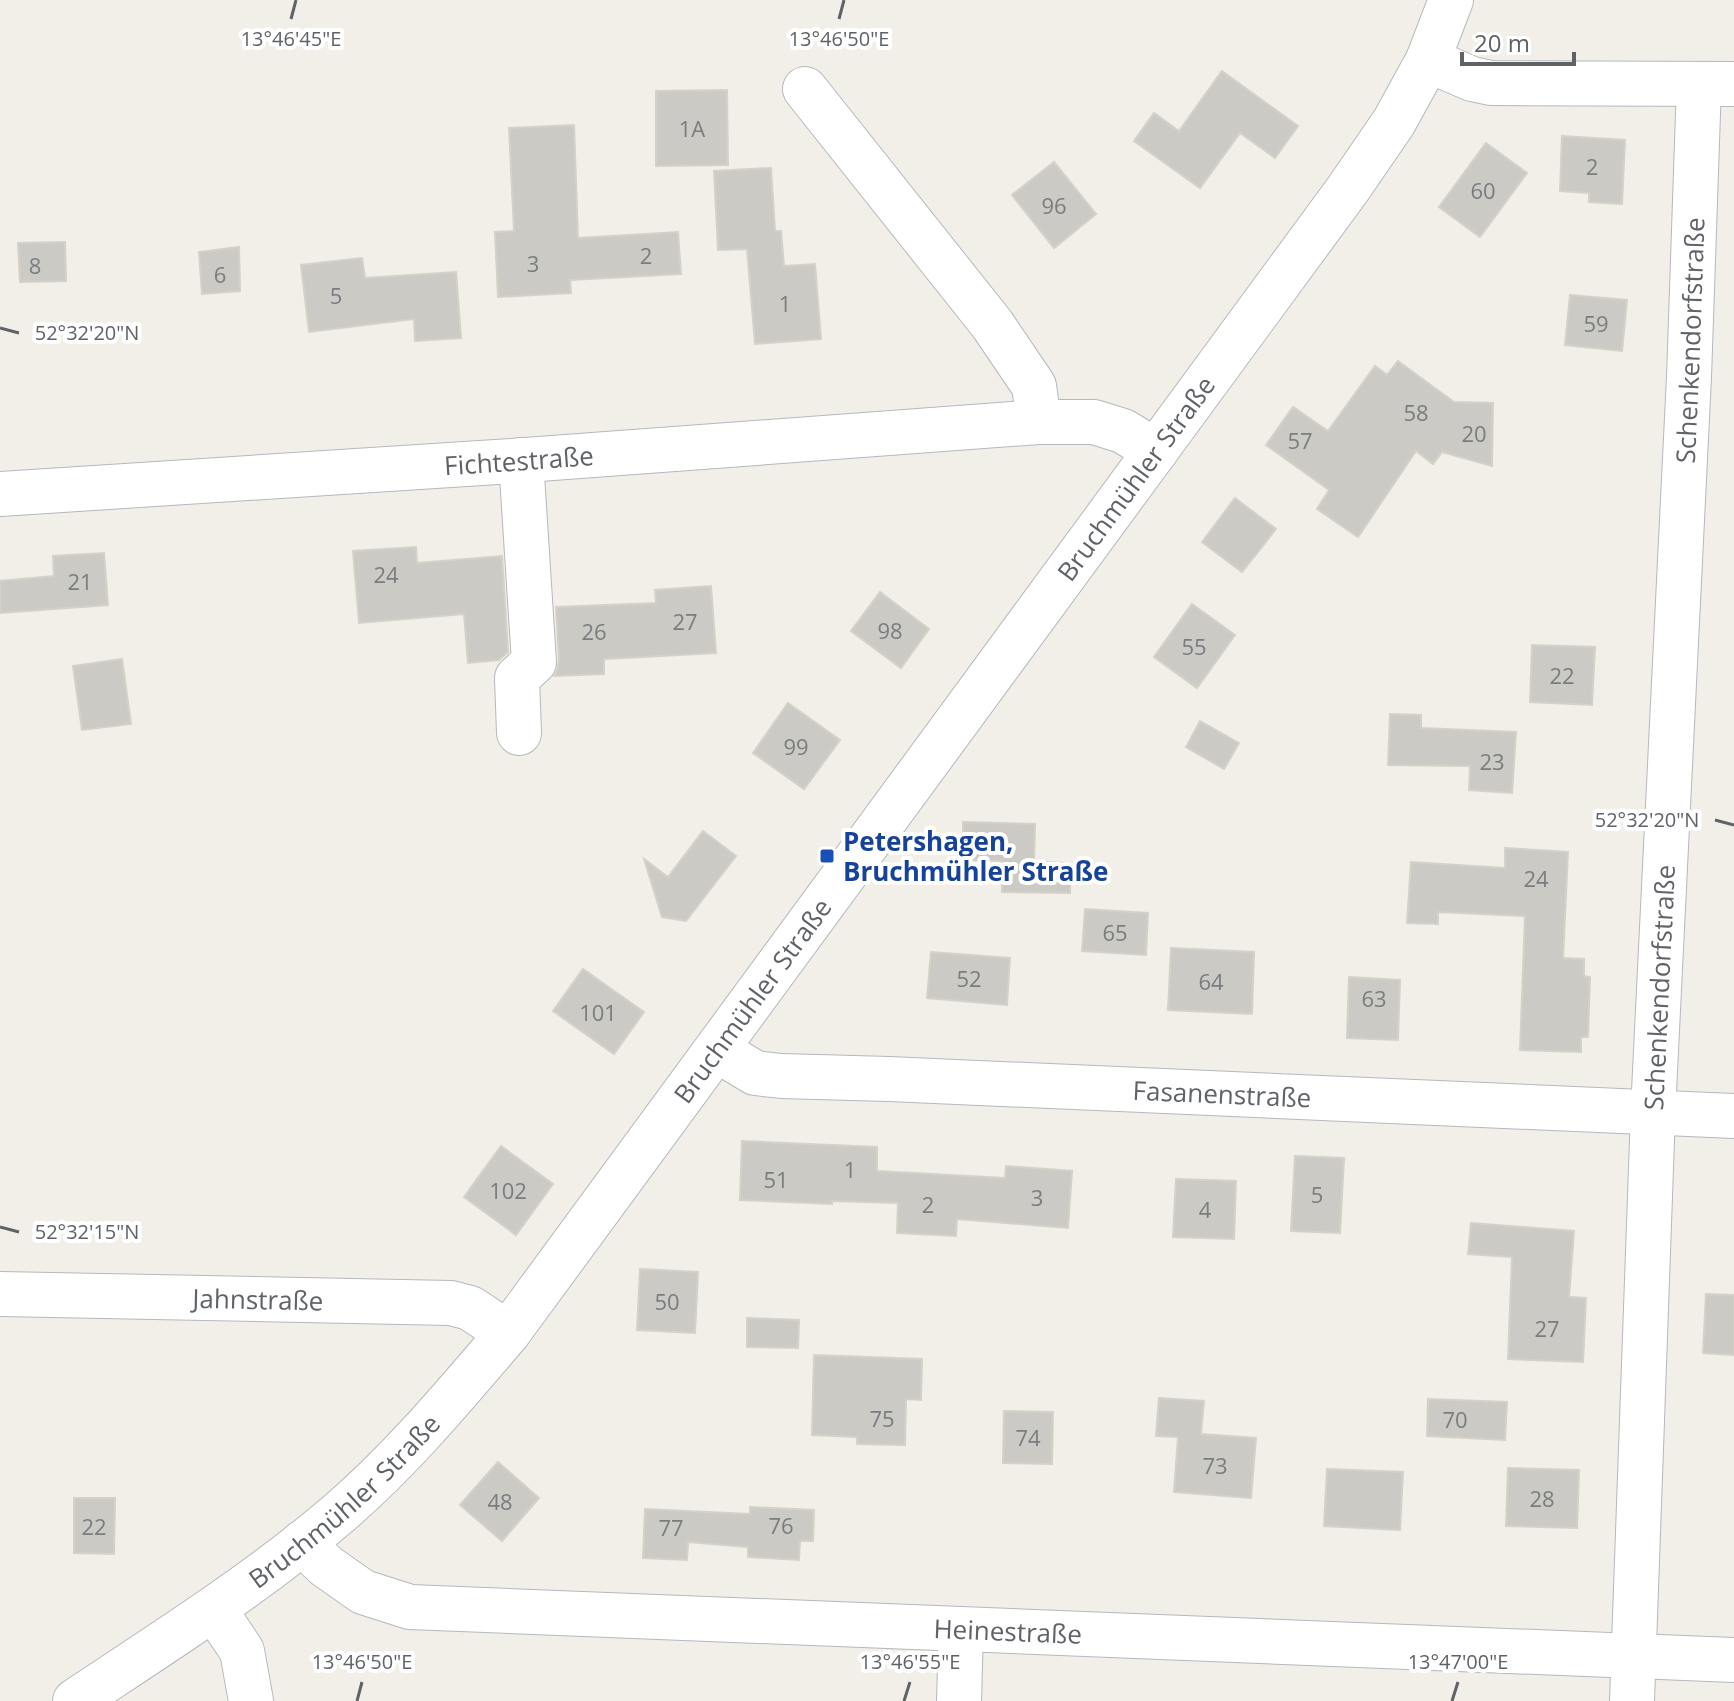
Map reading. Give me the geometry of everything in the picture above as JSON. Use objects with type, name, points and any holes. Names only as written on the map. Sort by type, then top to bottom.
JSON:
[{"type":"street","name":"Bruchmühler Straße","points":[[75,1701],[214,1609],[339,1513],[411,1444],[508,1333],[1348,189],[1394,122],[1428,60],[1451,0]]},
{"type":"street","points":[[1428,60],[1472,79],[1491,83],[1716,84]]},
{"type":"street","name":"Schenkendorfstraße","points":[[1632,1701],[1653,1112],[1689,377],[1716,84]]},
{"type":"street","points":[[805,89],[992,324],[1034,386],[1039,422]]},
{"type":"street","name":"Fichtestraße","points":[[0,494],[1039,422],[1094,422],[1123,431],[1156,451]]},
{"type":"street","points":[[519,733],[517,678],[534,662],[521,460]]},
{"type":"street","name":"Fasanenstraße","points":[[717,1050],[755,1073],[781,1076],[1734,1116]]},
{"type":"street","name":"Jahnstraße","points":[[0,1294],[451,1303],[470,1308],[508,1333]]},
{"type":"street","name":"Heinestraße","points":[[302,1543],[326,1566],[363,1592],[410,1607],[1734,1660]]},
{"type":"street","points":[[214,1609],[242,1651],[251,1701]]},
{"type":"street","points":[[959,1701],[961,1630]]},
{"type":"building","points":[[1222,71],[1298,126],[1275,158],[1240,133],[1200,188],[1134,141],[1154,113],[1179,131]]},
{"type":"building","points":[[727,90],[728,165],[656,166],[656,91]]},
{"type":"building","points":[[574,125],[578,238],[678,232],[681,274],[570,280],[571,293],[498,297],[495,232],[514,231],[509,128]]},
{"type":"building","points":[[1562,136],[1625,140],[1622,204],[1589,202],[1589,193],[1560,191]]},
{"type":"building","points":[[1486,143],[1527,173],[1480,237],[1439,207]]},
{"type":"building","points":[[1054,162],[1096,214],[1054,248],[1012,195]]},
{"type":"building","points":[[771,168],[775,231],[781,231],[784,266],[815,264],[821,339],[755,344],[747,249],[718,250],[714,171]]},
{"type":"building","points":[[65,242],[66,281],[20,282],[18,243]]},
{"type":"building","points":[[239,247],[240,291],[202,294],[199,252]]},
{"type":"building","points":[[362,258],[365,278],[456,272],[461,338],[415,341],[414,319],[309,332],[301,265]]},
{"type":"building","points":[[1570,295],[1627,300],[1622,351],[1565,345]]},
{"type":"building","points":[[1398,361],[1454,402],[1493,403],[1492,466],[1442,452],[1433,464],[1416,451],[1358,537],[1317,509],[1329,490],[1266,445],[1293,407],[1328,431],[1375,366],[1387,375]]},
{"type":"building","points":[[1235,498],[1276,529],[1242,572],[1202,542]]},
{"type":"building","points":[[416,547],[417,563],[502,556],[508,652],[499,660],[468,663],[464,614],[359,623],[353,551]]},
{"type":"building","points":[[104,553],[108,605],[0,613],[0,581],[54,576],[53,556]]},
{"type":"building","points":[[711,586],[716,653],[604,659],[604,674],[554,676],[559,660],[556,607],[656,603],[655,590]]},
{"type":"building","points":[[880,592],[929,629],[901,668],[851,631]]},
{"type":"building","points":[[1192,604],[1235,635],[1197,688],[1154,657]]},
{"type":"building","points":[[1532,645],[1595,647],[1592,705],[1530,702]]},
{"type":"building","points":[[122,659],[131,724],[82,730],[73,666]]},
{"type":"building","points":[[788,703],[840,740],[804,789],[753,753]]},
{"type":"building","points":[[1390,714],[1421,715],[1421,728],[1516,732],[1512,793],[1469,790],[1470,766],[1388,765]]},
{"type":"building","points":[[1200,721],[1239,743],[1224,769],[1186,747]]},
{"type":"building","points":[[963,822],[1035,824],[1034,862],[1070,863],[1070,893],[1002,892],[1002,861],[963,860]]},
{"type":"building","points":[[703,831],[736,856],[686,921],[662,917],[644,859],[668,877]]},
{"type":"building","points":[[1505,848],[1568,852],[1563,958],[1584,959],[1584,976],[1590,977],[1588,1037],[1581,1037],[1581,1052],[1520,1050],[1525,916],[1438,912],[1438,924],[1407,923],[1411,862],[1505,868]]},
{"type":"building","points":[[1085,909],[1148,913],[1146,955],[1082,951]]},
{"type":"building","points":[[1171,948],[1254,952],[1252,1014],[1168,1010]]},
{"type":"building","points":[[931,952],[1010,958],[1007,1005],[927,998]]},
{"type":"building","points":[[583,969],[644,1012],[614,1054],[553,1011]]},
{"type":"building","points":[[1349,977],[1400,980],[1398,1040],[1347,1038]]},
{"type":"building","points":[[742,1141],[877,1147],[877,1171],[1005,1178],[1006,1166],[1072,1171],[1068,1228],[957,1219],[956,1236],[897,1233],[898,1203],[740,1200]]},
{"type":"building","points":[[501,1146],[553,1184],[516,1235],[464,1197]]},
{"type":"building","points":[[1295,1156],[1344,1158],[1340,1233],[1291,1231]]},
{"type":"building","points":[[1176,1179],[1236,1181],[1234,1239],[1173,1237]]},
{"type":"building","points":[[1471,1223],[1574,1231],[1569,1297],[1586,1298],[1583,1362],[1508,1359],[1512,1257],[1468,1254]]},
{"type":"building","points":[[640,1269],[698,1272],[695,1333],[637,1330]]},
{"type":"building","points":[[1706,1294],[1734,1295],[1734,1355],[1703,1353]]},
{"type":"building","points":[[747,1318],[799,1320],[798,1348],[747,1347]]},
{"type":"building","points":[[814,1355],[922,1359],[921,1400],[906,1399],[905,1445],[857,1444],[857,1437],[812,1435]]},
{"type":"building","points":[[1159,1398],[1204,1401],[1201,1434],[1256,1438],[1251,1498],[1174,1492],[1178,1437],[1156,1436]]},
{"type":"building","points":[[1428,1399],[1507,1402],[1505,1440],[1427,1436]]},
{"type":"building","points":[[1004,1411],[1053,1412],[1052,1464],[1003,1463]]},
{"type":"building","points":[[498,1462],[539,1498],[502,1541],[460,1505]]},
{"type":"building","points":[[1508,1468],[1579,1470],[1577,1528],[1506,1526]]},
{"type":"building","points":[[1327,1469],[1403,1472],[1400,1530],[1324,1526]]},
{"type":"building","points":[[74,1498],[115,1498],[114,1554],[74,1553]]},
{"type":"building","points":[[750,1507],[814,1510],[813,1541],[800,1541],[799,1560],[748,1557],[748,1547],[688,1542],[687,1560],[643,1558],[645,1509],[750,1514]]},
{"type":"place","name":"Petershagen, Bruchmühler Straße","points":[[827,856]]}]
